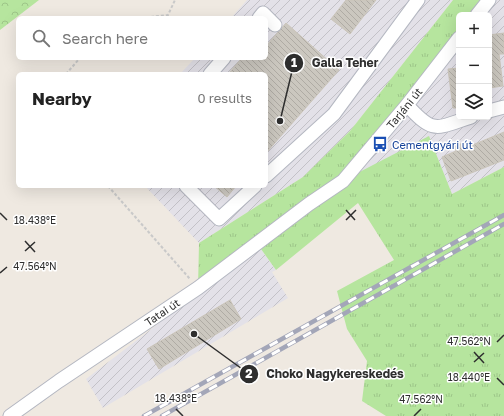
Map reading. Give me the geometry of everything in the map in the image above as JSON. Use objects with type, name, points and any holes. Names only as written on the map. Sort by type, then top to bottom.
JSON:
[{"type":"street","points":[[268,174],[334,114],[418,0]]},
{"type":"street","points":[[479,12],[489,0]]},
{"type":"street","points":[[268,18],[275,25]]},
{"type":"street","name":"Tarjáni út","points":[[310,204],[343,181],[407,105],[456,42]]},
{"type":"street","points":[[212,72],[222,60]]},
{"type":"street","points":[[407,105],[422,122],[437,128],[462,120]]},
{"type":"street","points":[[492,110],[504,107]]},
{"type":"street","points":[[188,188],[219,219],[253,188]]},
{"type":"street","name":"Tatai út","points":[[10,416],[59,381],[198,288],[310,204]]},
{"type":"path","points":[[159,16],[168,15],[175,0]]},
{"type":"path","points":[[68,72],[78,60]]},
{"type":"path","points":[[110,188],[198,288]]},
{"type":"shaded area","points":[[247,0],[453,0],[350,131],[303,177],[199,243],[147,188],[268,188],[268,72],[182,72],[193,60],[268,60],[268,16],[233,16]]},
{"type":"shaded area","points":[[489,0],[504,0],[504,167],[452,194],[429,137],[343,181],[456,42],[456,120],[492,120],[492,12],[479,12]]},
{"type":"shaded area","points":[[261,249],[276,270],[272,272],[288,298],[103,408],[86,379],[158,324],[198,288]]},
{"type":"green space","points":[[0,0],[39,0],[18,16],[16,16],[16,18],[0,30]]},
{"type":"green space","points":[[453,0],[489,0],[479,12],[456,12],[456,42],[344,180],[429,136],[452,194],[504,167],[504,416],[386,416],[362,401],[367,361],[347,329],[337,291],[394,260],[358,203],[276,270],[261,249],[198,288],[199,243],[303,177],[350,131]]},
{"type":"building","points":[[346,0],[376,0],[350,34],[331,19]]},
{"type":"building","points":[[286,23],[339,70],[268,151],[268,72],[230,72],[240,60],[268,60],[268,44]]},
{"type":"building","points":[[504,33],[504,54],[499,54],[503,86],[492,88],[492,48],[492,35]]},
{"type":"building","points":[[456,68],[456,108],[453,108],[448,69]]},
{"type":"building","points":[[504,132],[504,160],[451,181],[442,157],[456,151],[455,146],[468,141],[470,146]]},
{"type":"building","points":[[216,188],[234,188],[227,197]]},
{"type":"building","points":[[230,300],[241,319],[159,369],[147,349]]},
{"type":"railway","points":[[144,416],[504,215]]},
{"type":"railway","points":[[162,416],[504,224]]},
{"type":"place","name":"Galla Teher","points":[[280,121]]},
{"type":"place","name":"Cementgyári út","points":[[380,144]]},
{"type":"place","name":"Choko Nagykereskedés","points":[[194,334]]}]
